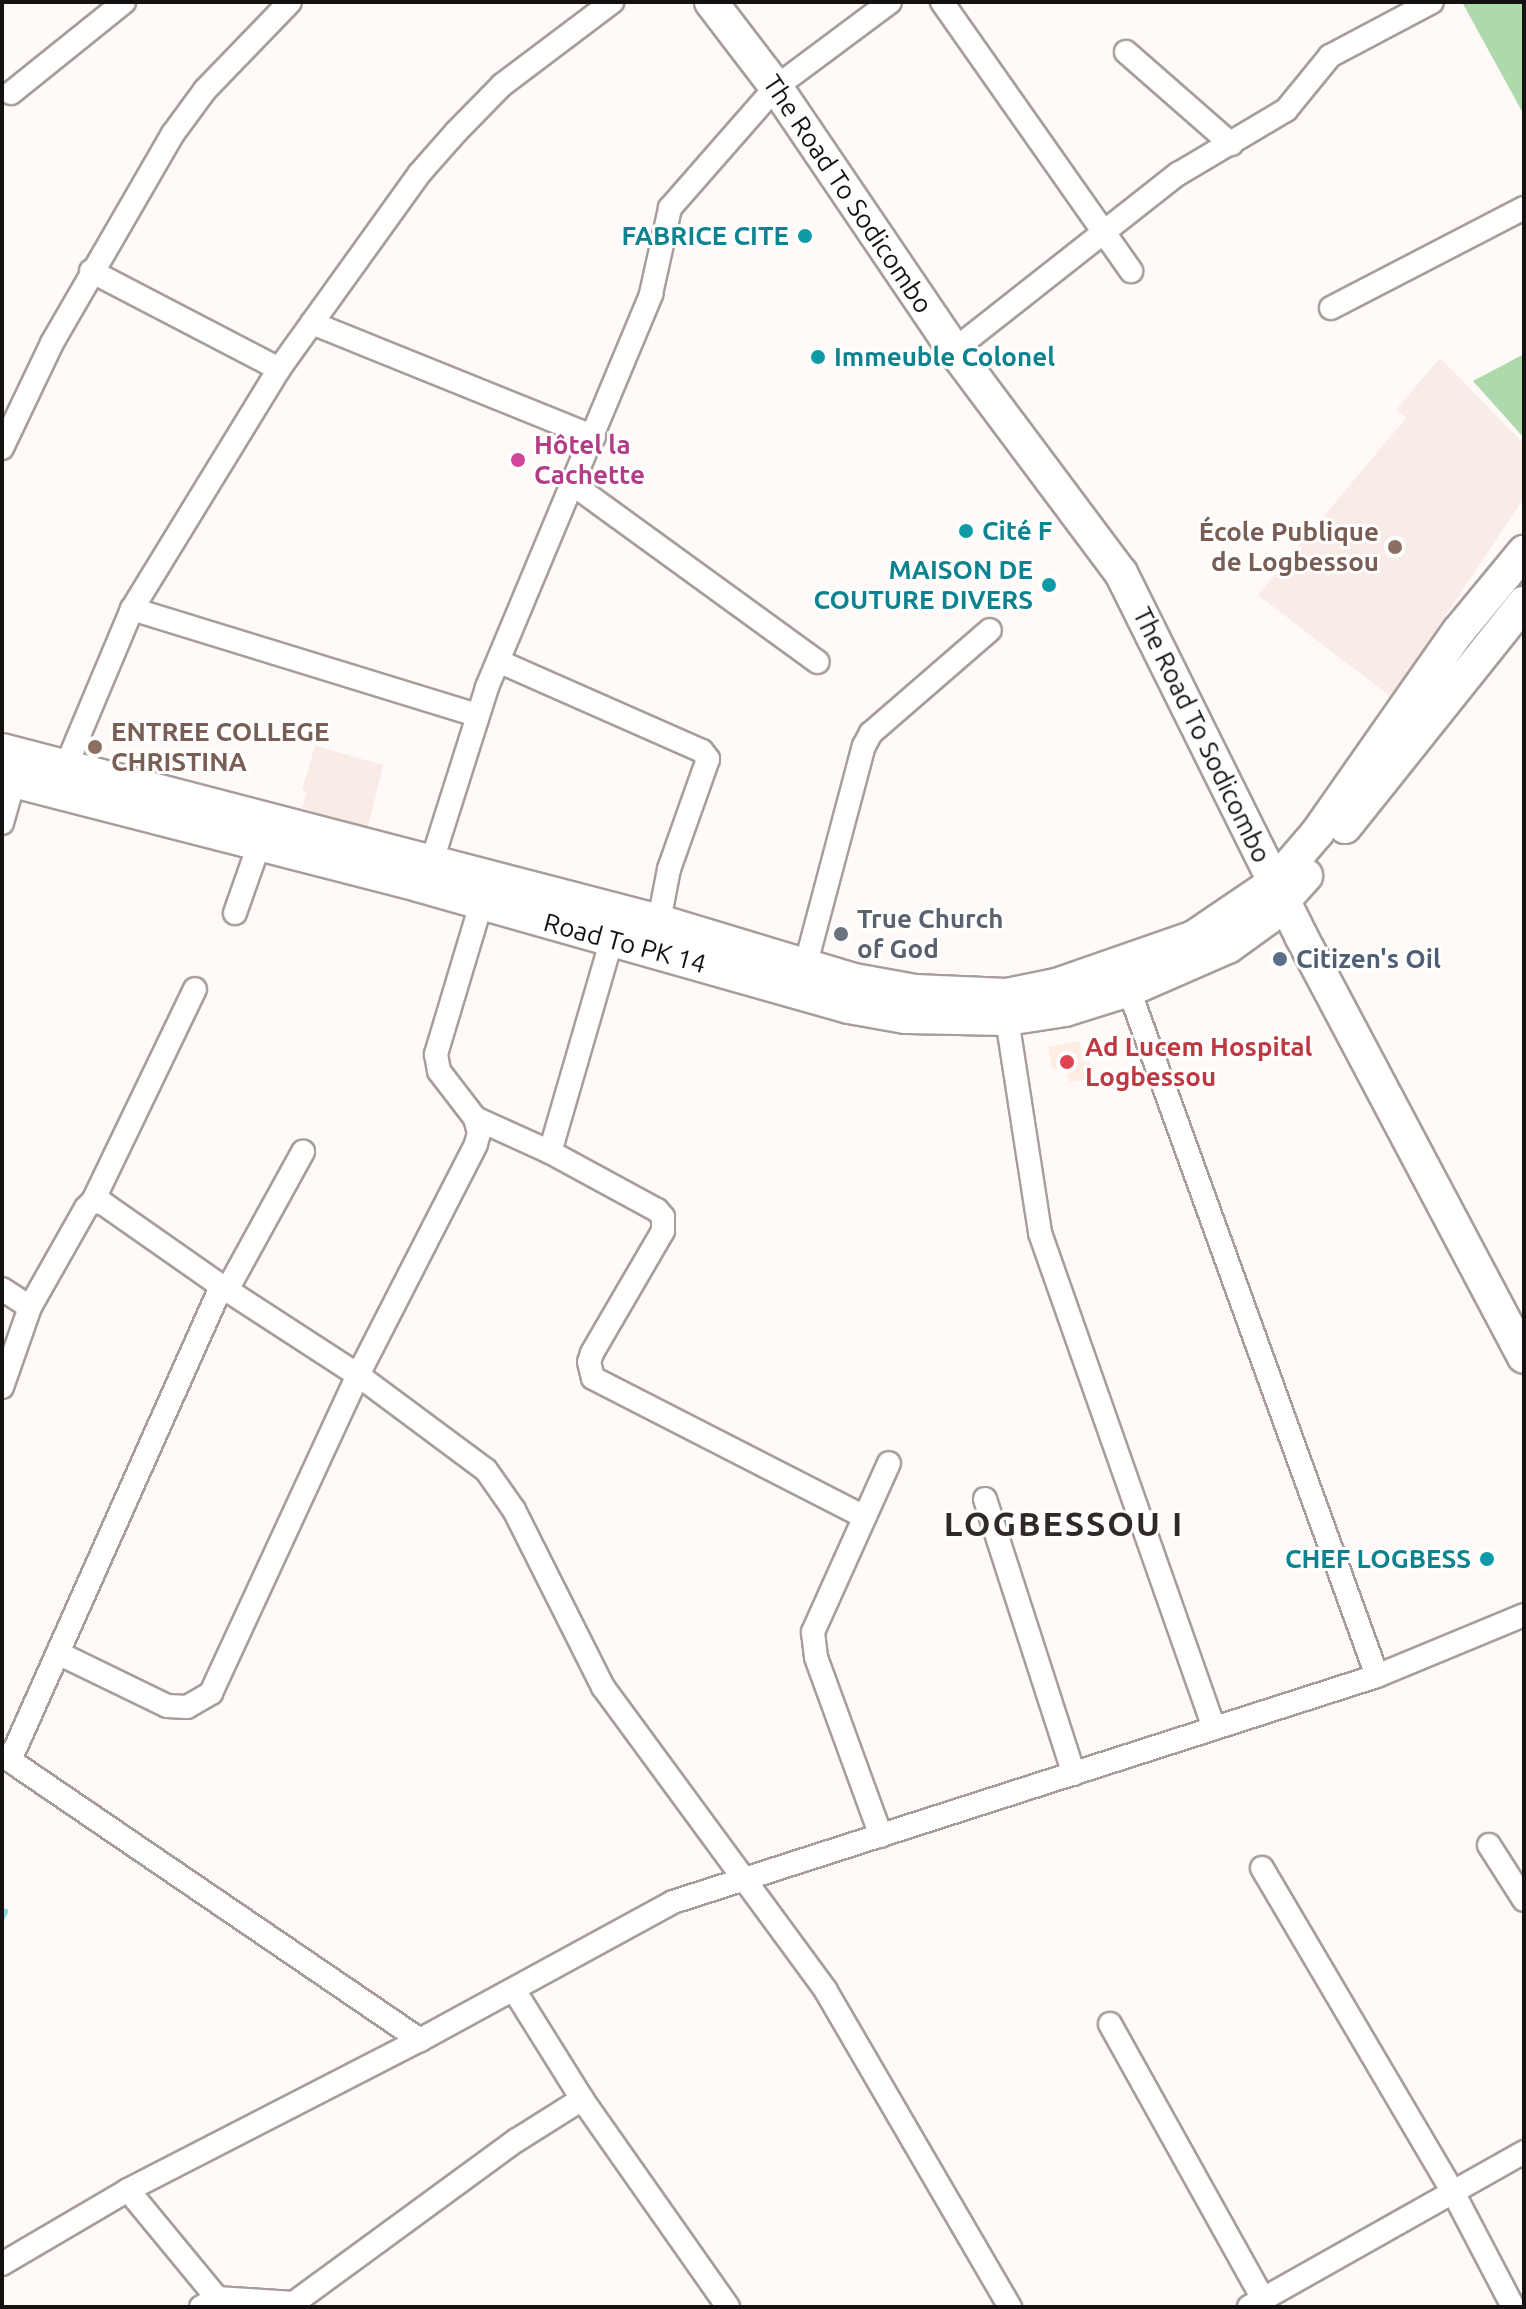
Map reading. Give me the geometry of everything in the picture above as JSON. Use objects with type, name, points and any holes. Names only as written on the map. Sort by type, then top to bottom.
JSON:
[{"type":"main road","name":"The Road To Sodicombo","points":[[711,2],[776,87],[954,350],[1121,573],[1279,892],[1522,1349]]},
{"type":"main road","points":[[1279,892],[1458,632],[1524,552]]},
{"type":"main road","points":[[1236,926],[1279,892],[1524,603]]},
{"type":"main road","name":"Road To PK 14","points":[[2,750],[62,778],[259,845],[612,939],[849,1007],[905,1017],[1007,1019],[1065,1010],[1129,990],[1205,959],[1236,926]]},
{"type":"main road","name":"Road To PK 14","points":[[8,779],[62,778],[431,864],[659,921],[805,967],[915,991],[1007,995],[1120,965],[1194,937],[1236,926]]},
{"type":"street","points":[[11,93],[124,2]]},
{"type":"street","points":[[2,448],[52,343],[91,271],[172,135],[205,90],[290,2]]},
{"type":"street","points":[[62,778],[132,609],[279,369],[419,174],[456,132],[502,85],[612,2]]},
{"type":"street","points":[[431,864],[477,715],[651,294],[670,208],[776,87],[890,2]]},
{"type":"street","points":[[942,2],[1131,271]]},
{"type":"street","points":[[954,350],[1178,174],[1286,110],[1330,56],[1432,2]]},
{"type":"street","points":[[1126,52],[1231,144]]},
{"type":"street","points":[[1331,308],[1524,208]]},
{"type":"street","points":[[91,271],[279,369]]},
{"type":"street","points":[[312,323],[594,437]]},
{"type":"street","points":[[574,485],[818,662]]},
{"type":"street","points":[[132,609],[477,715]]},
{"type":"street","points":[[805,967],[864,746],[871,733],[990,630]]},
{"type":"street","points":[[498,661],[702,751],[708,759],[669,869],[659,921]]},
{"type":"street","points":[[2,823],[8,779]]},
{"type":"street","points":[[235,913],[259,845]]},
{"type":"street","points":[[58,1653],[167,1706],[187,1707],[211,1693],[358,1375],[476,1144],[479,1133],[475,1118],[439,1071],[436,1054],[481,904]]},
{"type":"street","points":[[550,1152],[612,939]]},
{"type":"street","points":[[2,1387],[30,1307],[86,1208],[93,1201],[195,989]]},
{"type":"street","points":[[1129,990],[1377,1676]]},
{"type":"street","points":[[1007,1019],[1040,1233],[1214,1728]]},
{"type":"street","points":[[475,1118],[550,1152],[657,1210],[663,1217],[663,1231],[592,1353],[589,1362],[593,1378],[865,1517]]},
{"type":"street","points":[[303,1152],[224,1288],[58,1653],[6,1757],[420,2040]]},
{"type":"street","points":[[93,1201],[104,1204],[224,1288],[358,1375],[486,1470],[501,1488],[603,1687],[746,1879],[853,2032],[1010,2307]]},
{"type":"street","points":[[2,1289],[30,1307]]},
{"type":"street","points":[[881,1836],[816,1657],[813,1632],[889,1463]]},
{"type":"street","points":[[985,1499],[1074,1774]]},
{"type":"street","points":[[2,2264],[128,2190],[420,2040],[673,1902],[1377,1676],[1524,1615]]},
{"type":"street","points":[[1489,1845],[1524,1900]]},
{"type":"street","points":[[1262,1868],[1455,2196],[1513,2307]]},
{"type":"street","points":[[514,1990],[582,2099],[728,2307]]},
{"type":"street","points":[[1110,2024],[1260,2304],[1455,2196],[1524,2152]]},
{"type":"street","points":[[128,2190],[209,2303],[296,2305],[517,2140],[582,2099]]},
{"type":"shaded area","name":"École Publique de Logbessou","points":[[1440,358],[1524,444],[1524,498],[1391,697],[1258,595],[1406,418],[1396,410]]},
{"type":"shaded area","points":[[315,746],[383,765],[368,827],[330,816],[328,820],[323,819],[324,815],[302,808],[307,792],[302,790]]},
{"type":"shaded area","name":"Ad Lucem Hospital Logbessou","points":[[1079,1041],[1084,1062],[1090,1061],[1092,1078],[1069,1082],[1066,1067],[1052,1069],[1048,1047]]},
{"type":"green space","points":[[1462,2],[1524,2],[1524,115]]},
{"type":"green space","points":[[1524,354],[1524,438],[1473,381]]},
{"type":"waterway","points":[[2,1918],[5,1912]]},
{"type":"place","name":"FABRICE CITE","points":[[805,236]]},
{"type":"place","name":"Immeuble Colonel","points":[[818,357]]},
{"type":"place","name":"Hôtel la Cachette","points":[[518,460]]},
{"type":"place","name":"Cité F","points":[[966,531]]},
{"type":"place","name":"École Publique de Logbessou","points":[[1395,547]]},
{"type":"place","name":"MAISON DE COUTURE DIVERS","points":[[1049,585]]},
{"type":"place","name":"ENTREE COLLEGE CHRISTINA","points":[[95,747]]},
{"type":"place","name":"True Church of God","points":[[841,934]]},
{"type":"place","name":"Citizen's Oil","points":[[1280,959]]},
{"type":"place","name":"Ad Lucem Hospital Logbessou","points":[[1067,1062]]},
{"type":"place","name":"CHEF LOGBESS","points":[[1487,1559]]},
{"type":"district","name":"LOGBESSOU I","points":[[1064,1524]]}]
